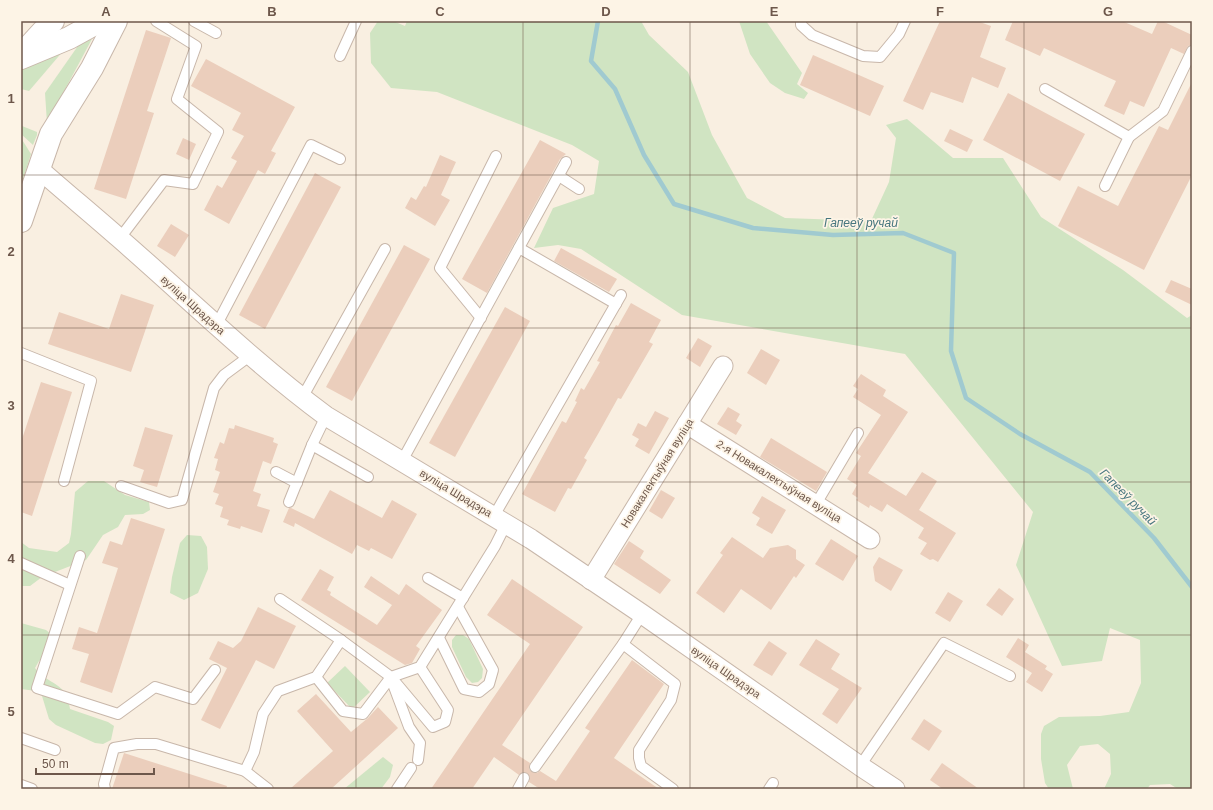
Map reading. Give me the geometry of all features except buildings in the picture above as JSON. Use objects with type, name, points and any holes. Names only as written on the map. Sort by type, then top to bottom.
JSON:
[{"type":"street","points":[[21,57],[69,38],[100,21]]},
{"type":"street","points":[[21,221],[51,134],[92,68],[116,21]]},
{"type":"street","points":[[21,57],[29,48],[44,24]]},
{"type":"street","name":"вуліца Шрадэра","points":[[38,169],[120,238],[216,326],[302,398],[326,416],[500,520],[591,580],[642,614],[890,788]]},
{"type":"street","name":"Новакалектыўная вуліца","points":[[591,580],[723,366]]},
{"type":"street","name":"2-я Новакалектыўная вуліца","points":[[687,424],[870,539]]},
{"type":"lane","points":[[120,238],[164,180],[193,184],[218,132],[177,98],[196,46],[156,21]]},
{"type":"lane","points":[[194,21],[216,33]]},
{"type":"lane","points":[[340,56],[356,21]]},
{"type":"lane","points":[[801,21],[801,25],[812,35],[863,56],[880,57],[899,34],[905,21]]},
{"type":"lane","points":[[1105,186],[1129,137],[1163,111],[1192,51]]},
{"type":"lane","points":[[1045,89],[1129,137]]},
{"type":"lane","points":[[216,326],[311,145],[340,159]]},
{"type":"lane","points":[[481,318],[440,268],[496,156]]},
{"type":"lane","points":[[402,461],[566,162]]},
{"type":"lane","points":[[559,176],[579,189]]},
{"type":"lane","points":[[316,677],[343,711],[363,714],[391,677],[420,667],[495,546],[500,520],[618,299],[519,248]]},
{"type":"lane","points":[[302,398],[385,249]]},
{"type":"lane","points":[[21,353],[92,381],[64,481]]},
{"type":"lane","points":[[122,486],[169,503],[182,500],[214,388],[224,375],[251,356]]},
{"type":"lane","points":[[289,502],[312,445],[326,416]]},
{"type":"lane","points":[[816,504],[858,433]]},
{"type":"lane","points":[[312,445],[368,477]]},
{"type":"lane","points":[[276,472],[297,483]]},
{"type":"lane","points":[[80,556],[37,688],[118,714],[155,687],[193,699],[215,670]]},
{"type":"lane","points":[[21,563],[70,585]]},
{"type":"lane","points":[[428,578],[460,602],[493,670],[489,684],[479,692],[464,689],[439,638]]},
{"type":"lane","points":[[280,599],[341,640],[391,677],[433,727],[445,722],[448,710],[420,667]]},
{"type":"lane","points":[[535,767],[623,644],[642,614]]},
{"type":"lane","points":[[245,771],[254,752],[263,714],[278,691],[316,677],[341,640]]},
{"type":"lane","points":[[860,766],[944,643],[1010,676]]},
{"type":"lane","points":[[623,644],[675,684],[671,700],[640,750],[638,758],[641,766],[673,789]]},
{"type":"lane","points":[[391,677],[409,727],[420,743],[418,760]]},
{"type":"lane","points":[[21,738],[55,750]]},
{"type":"lane","points":[[105,789],[104,784],[114,748],[137,744],[156,744],[245,771],[268,789]]},
{"type":"lane","points":[[397,789],[412,768]]},
{"type":"lane","points":[[518,789],[524,778]]},
{"type":"lane","points":[[21,785],[32,789]]},
{"type":"green space","points":[[378,21],[393,21],[405,26],[407,21],[641,21],[649,35],[688,72],[712,135],[747,198],[785,218],[871,221],[889,182],[896,138],[886,125],[907,119],[953,158],[1003,158],[1041,217],[1123,270],[1187,318],[1192,315],[1192,789],[1178,789],[1170,784],[1150,785],[1147,789],[1104,789],[1111,774],[1110,754],[1098,744],[1080,746],[1067,765],[1073,789],[1049,789],[1045,783],[1041,759],[1041,734],[1044,726],[1059,717],[1100,716],[1129,712],[1141,683],[1140,640],[1110,628],[1102,661],[1062,666],[1016,565],[1033,512],[905,354],[682,315],[581,249],[558,245],[534,248],[553,208],[594,194],[599,161],[572,145],[437,92],[391,88],[371,63],[370,33]]},
{"type":"green space","points":[[739,21],[766,21],[802,73],[797,84],[808,93],[804,99],[785,93],[770,83],[750,54]]},
{"type":"green space","points":[[92,39],[47,123],[45,93],[80,43]]},
{"type":"green space","points":[[64,50],[29,91],[21,89],[21,67]]},
{"type":"green space","points":[[22,126],[37,132],[33,145],[21,134]]},
{"type":"green space","points":[[21,138],[31,154],[21,186]]},
{"type":"green space","points":[[88,481],[104,481],[125,495],[149,502],[150,510],[143,514],[125,515],[118,527],[103,535],[86,560],[42,577],[30,586],[21,586],[21,542],[29,548],[57,552],[69,543],[75,492]]},
{"type":"green space","points":[[187,535],[201,536],[207,547],[208,569],[198,593],[184,600],[170,593],[180,543]]},
{"type":"green space","points":[[21,623],[46,630],[52,635],[52,651],[39,661],[35,668],[38,672],[62,689],[67,697],[70,709],[108,722],[114,726],[111,740],[103,744],[95,743],[56,725],[49,719],[42,696],[36,691],[21,689]]},
{"type":"green space","points":[[456,635],[463,635],[469,639],[483,669],[482,678],[478,682],[472,683],[466,677],[452,647],[452,640]]},
{"type":"green space","points":[[345,666],[370,692],[352,709],[327,683]]},
{"type":"green space","points":[[383,757],[393,765],[390,777],[381,789],[344,789]]},
{"type":"waterway","name":"Гапееў ручай","points":[[598,21],[591,61],[615,89],[644,155],[674,204],[753,228],[833,235],[903,233],[954,253],[951,351],[966,398],[1020,434],[1090,472],[1154,538],[1192,587]]}]
